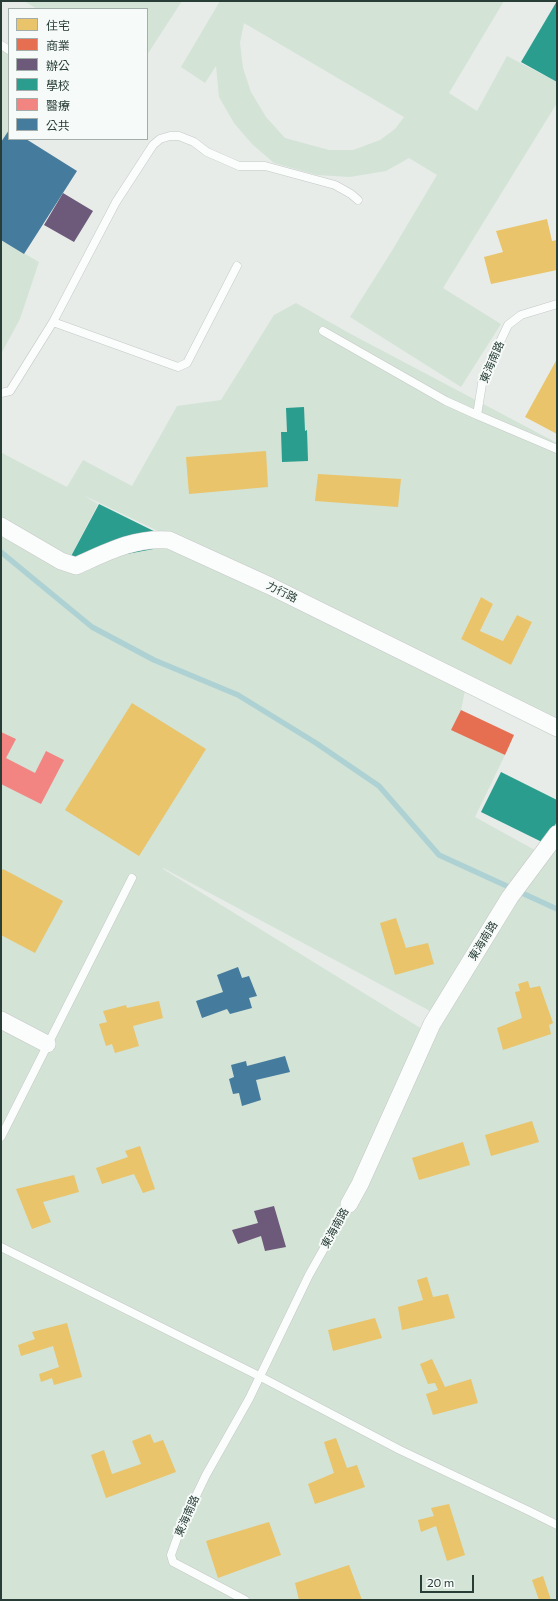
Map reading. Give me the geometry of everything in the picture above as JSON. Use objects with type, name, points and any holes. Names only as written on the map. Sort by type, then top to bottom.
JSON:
[{"type":"street","name":"力行路","points":[[1,526],[61,561],[76,566],[121,546],[154,539],[169,540],[270,586],[557,728]]},
{"type":"street","name":"東海南路","points":[[349,1204],[360,1184],[432,1024],[510,897],[557,834]]},
{"type":"street","points":[[1,1020],[47,1044]]},
{"type":"lane","points":[[1,393],[10,391],[53,322],[116,202],[153,145],[160,139],[170,136],[179,136],[194,142],[207,152],[239,166],[265,166],[335,185],[351,194],[358,200]]},
{"type":"lane","points":[[53,322],[178,367],[187,363],[237,266]]},
{"type":"lane","name":"東海南路","points":[[477,415],[482,378],[508,325],[521,315],[557,304]]},
{"type":"lane","points":[[323,331],[446,401],[557,449]]},
{"type":"lane","points":[[1,1137],[132,878]]},
{"type":"lane","name":"東海南路","points":[[245,1600],[174,1562],[171,1555],[206,1475],[249,1399],[309,1275],[349,1204]]},
{"type":"lane","points":[[1,1247],[259,1376],[400,1450],[529,1510],[557,1525]]},
{"type":"green space","points":[[24,1],[182,1],[148,53],[148,8],[35,8]]},
{"type":"green space","points":[[220,1],[504,1],[449,93],[477,111],[507,56],[557,82],[557,103],[443,288],[501,324],[461,387],[350,317],[437,175],[409,158],[386,171],[350,177],[317,175],[274,163],[252,144],[234,123],[219,97],[216,66],[205,83],[181,67]],"holes":[[[244,23],[404,117],[395,129],[380,140],[353,150],[329,150],[285,138],[266,117],[251,92],[243,68],[240,43]]]},
{"type":"green space","points":[[1,45],[8,49],[8,132],[1,142]]},
{"type":"green space","points":[[1,240],[39,262],[20,319],[1,354]]},
{"type":"green space","points":[[296,303],[349,333],[557,443],[557,732],[467,681],[461,710],[452,730],[505,755],[475,817],[542,854],[557,834],[557,1600],[1,1600],[1,455],[2,453],[67,487],[83,460],[132,486],[177,406],[221,400],[274,315]],"holes":[[[83,495],[231,566],[180,544],[139,548],[69,560],[98,504]],[[481,597],[493,604],[480,631],[503,641],[517,615],[532,622],[511,665],[461,639]],[[163,869],[430,1011],[422,1029]]]},
{"type":"building: 住宅","points":[[547,219],[552,241],[557,240],[557,270],[491,284],[484,257],[503,252],[496,231]]},
{"type":"building: 住宅","points":[[557,359],[557,434],[525,417]]},
{"type":"building: 住宅","points":[[266,451],[268,487],[189,494],[186,457]]},
{"type":"building: 住宅","points":[[318,474],[401,479],[398,507],[315,501]]},
{"type":"building: 住宅","points":[[481,597],[493,604],[480,631],[503,641],[517,615],[532,622],[511,665],[461,639]]},
{"type":"building: 住宅","points":[[132,703],[206,749],[139,856],[65,810]]},
{"type":"building: 住宅","points":[[3,869],[63,901],[35,953],[1,935],[1,872]]},
{"type":"building: 住宅","points":[[396,918],[406,948],[428,943],[434,964],[395,975],[380,923]]},
{"type":"building: 住宅","points":[[528,981],[530,988],[540,986],[553,1023],[549,1025],[551,1034],[503,1050],[497,1028],[522,1018],[515,992],[520,991],[518,984]]},
{"type":"building: 住宅","points":[[159,1001],[163,1018],[133,1026],[139,1046],[115,1053],[112,1044],[106,1046],[99,1024],[107,1022],[103,1011],[126,1005],[127,1008]]},
{"type":"building: 住宅","points":[[532,1121],[539,1142],[491,1156],[485,1135]]},
{"type":"building: 住宅","points":[[463,1142],[470,1165],[419,1180],[412,1158]]},
{"type":"building: 住宅","points":[[140,1146],[155,1189],[143,1193],[134,1174],[102,1184],[96,1168],[128,1157],[125,1151]]},
{"type":"building: 住宅","points":[[74,1175],[79,1192],[43,1202],[51,1222],[32,1229],[16,1189]]},
{"type":"building: 住宅","points":[[427,1277],[433,1297],[448,1294],[455,1318],[402,1330],[398,1307],[423,1300],[417,1280]]},
{"type":"building: 住宅","points":[[375,1318],[382,1338],[333,1351],[328,1330]]},
{"type":"building: 住宅","points":[[67,1323],[82,1377],[54,1385],[52,1378],[41,1382],[39,1374],[59,1367],[53,1346],[21,1356],[18,1345],[35,1339],[32,1332]]},
{"type":"building: 住宅","points":[[432,1359],[445,1387],[471,1379],[478,1403],[433,1415],[426,1394],[438,1390],[435,1383],[428,1384],[420,1364]]},
{"type":"building: 住宅","points":[[150,1434],[154,1443],[163,1440],[176,1472],[106,1498],[91,1455],[104,1450],[112,1474],[141,1464],[132,1441]]},
{"type":"building: 住宅","points":[[336,1438],[347,1468],[357,1465],[365,1487],[315,1504],[308,1484],[334,1473],[324,1442]]},
{"type":"building: 住宅","points":[[449,1504],[465,1555],[447,1561],[436,1526],[421,1532],[418,1520],[434,1516],[431,1508]]},
{"type":"building: 住宅","points":[[269,1522],[281,1555],[218,1578],[206,1541]]},
{"type":"building: 住宅","points":[[349,1565],[362,1600],[299,1600],[295,1583]]},
{"type":"building: 住宅","points":[[543,1576],[551,1600],[539,1600],[532,1580]]},
{"type":"building: 商業","points":[[461,710],[514,735],[505,755],[451,730]]},
{"type":"building: 辦公","points":[[63,193],[93,211],[74,242],[44,225]]},
{"type":"building: 辦公","points":[[274,1206],[286,1247],[265,1251],[261,1236],[238,1244],[232,1230],[258,1223],[254,1211]]},
{"type":"building: 學校","points":[[557,1],[557,82],[521,62]]},
{"type":"building: 學校","points":[[304,407],[305,431],[307,430],[308,461],[282,462],[281,432],[287,432],[286,408]]},
{"type":"building: 學校","points":[[99,504],[180,544],[95,560],[69,560]]},
{"type":"building: 學校","points":[[501,772],[557,800],[557,821],[546,844],[481,812]]},
{"type":"building: 醫療","points":[[1,732],[16,739],[6,758],[35,773],[46,751],[64,760],[41,804],[1,784]]},
{"type":"building: 公共","points":[[8,132],[8,140],[28,140],[77,171],[24,254],[1,240],[1,142]]},
{"type":"building: 公共","points":[[238,967],[242,978],[249,976],[257,996],[249,998],[252,1008],[230,1014],[227,1009],[202,1018],[196,1001],[223,992],[217,975]]},
{"type":"building: 公共","points":[[285,1056],[290,1072],[256,1080],[261,1100],[242,1106],[239,1093],[233,1094],[229,1079],[234,1077],[231,1065],[246,1061],[247,1066]]},
{"type":"waterway","points":[[1,552],[92,627],[154,660],[238,695],[316,743],[379,786],[439,855],[557,909]]}]
